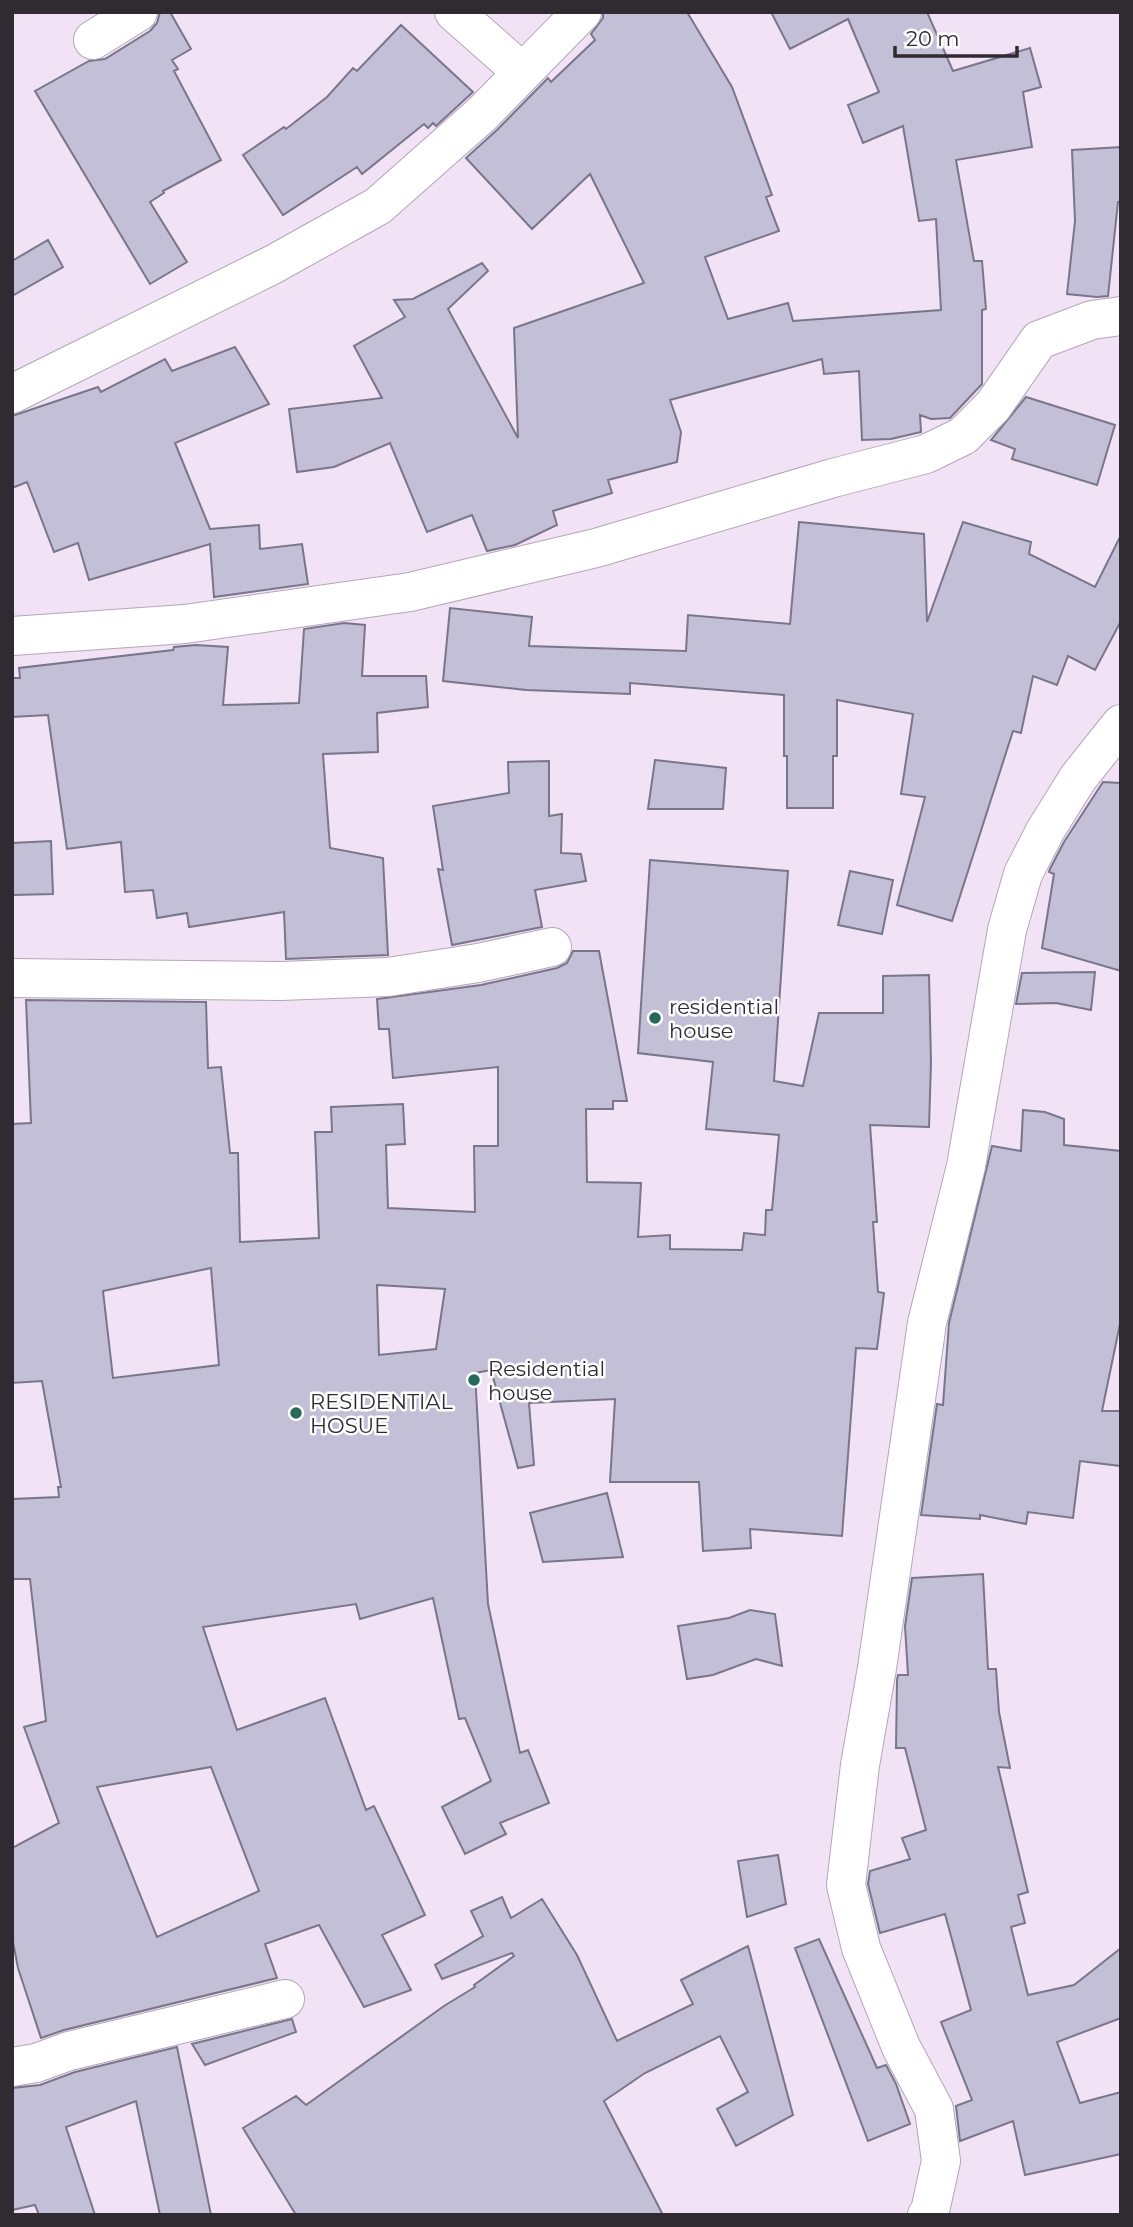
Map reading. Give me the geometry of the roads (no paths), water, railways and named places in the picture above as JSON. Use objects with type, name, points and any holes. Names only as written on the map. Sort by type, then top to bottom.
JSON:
[{"type":"street","points":[[93,40],[138,12]]},
{"type":"street","points":[[454,12],[522,72]]},
{"type":"street","points":[[12,394],[274,264],[378,206],[482,114],[582,12]]},
{"type":"street","points":[[12,636],[186,624],[410,592],[596,548],[926,453],[963,436],[993,406],[1039,340],[1092,320],[1121,316]]},
{"type":"street","points":[[927,2215],[942,2161],[934,2109],[901,2047],[861,1948],[846,1885],[860,1765],[877,1668],[927,1323],[966,1166],[1007,930],[1023,874],[1045,831],[1079,778],[1121,724]]},
{"type":"street","points":[[12,978],[281,981],[388,977],[478,963],[552,947]]},
{"type":"street","points":[[12,2067],[285,2000]]},
{"type":"place","name":"residential house","points":[[655,1018]]},
{"type":"place","name":"Residential house","points":[[474,1380]]},
{"type":"place","name":"RESIDENTIAL HOSUE","points":[[296,1413]]}]
